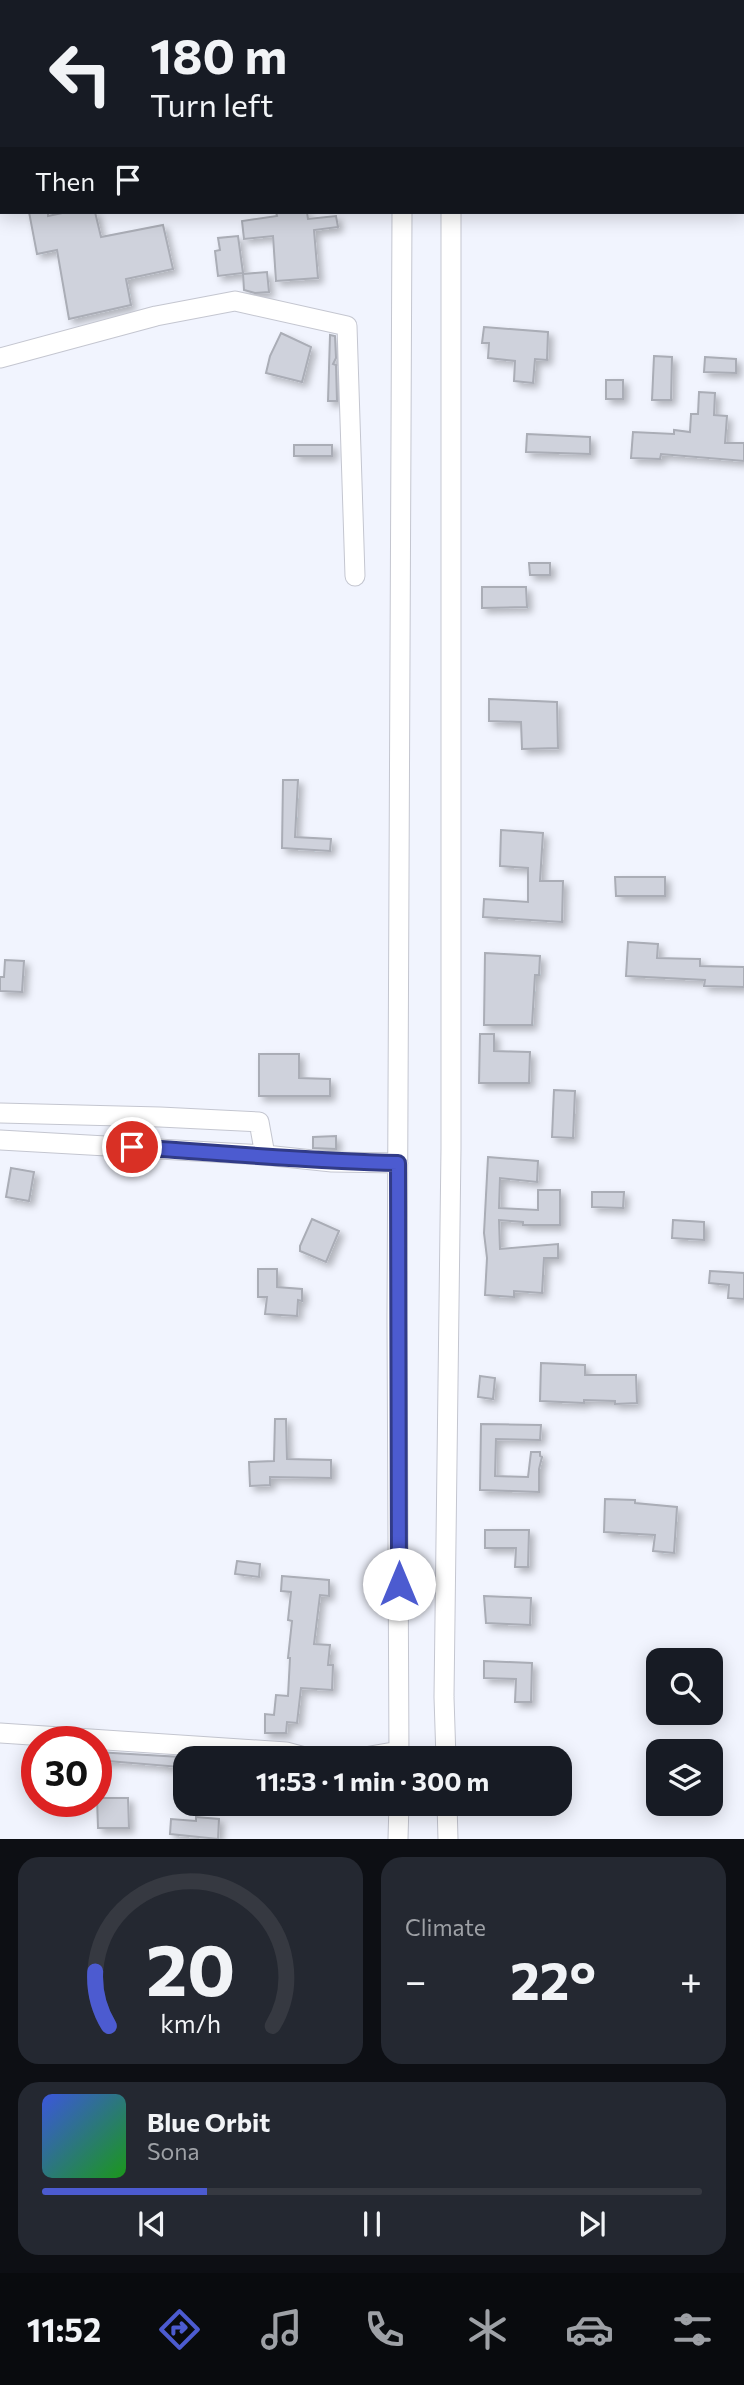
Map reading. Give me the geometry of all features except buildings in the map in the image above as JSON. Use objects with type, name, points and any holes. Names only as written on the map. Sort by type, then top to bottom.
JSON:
[{"type":"street","points":[[399,1746],[398,1163],[402,214]]},
{"type":"street","points":[[446,1746],[451,1149],[451,214]]},
{"type":"street","points":[[0,358],[156,316],[235,301],[347,326],[355,576]]},
{"type":"street","points":[[0,1113],[259,1122],[265,1155]]},
{"type":"street","points":[[0,1140],[265,1155],[332,1162],[398,1163]]},
{"type":"street","points":[[0,1733],[195,1746]]},
{"type":"street","points":[[398,1816],[398,1839]]},
{"type":"street","points":[[448,1816],[449,1839]]},
{"type":"route","points":[[132,1147],[332,1162],[398,1163],[399,1584]]}]
